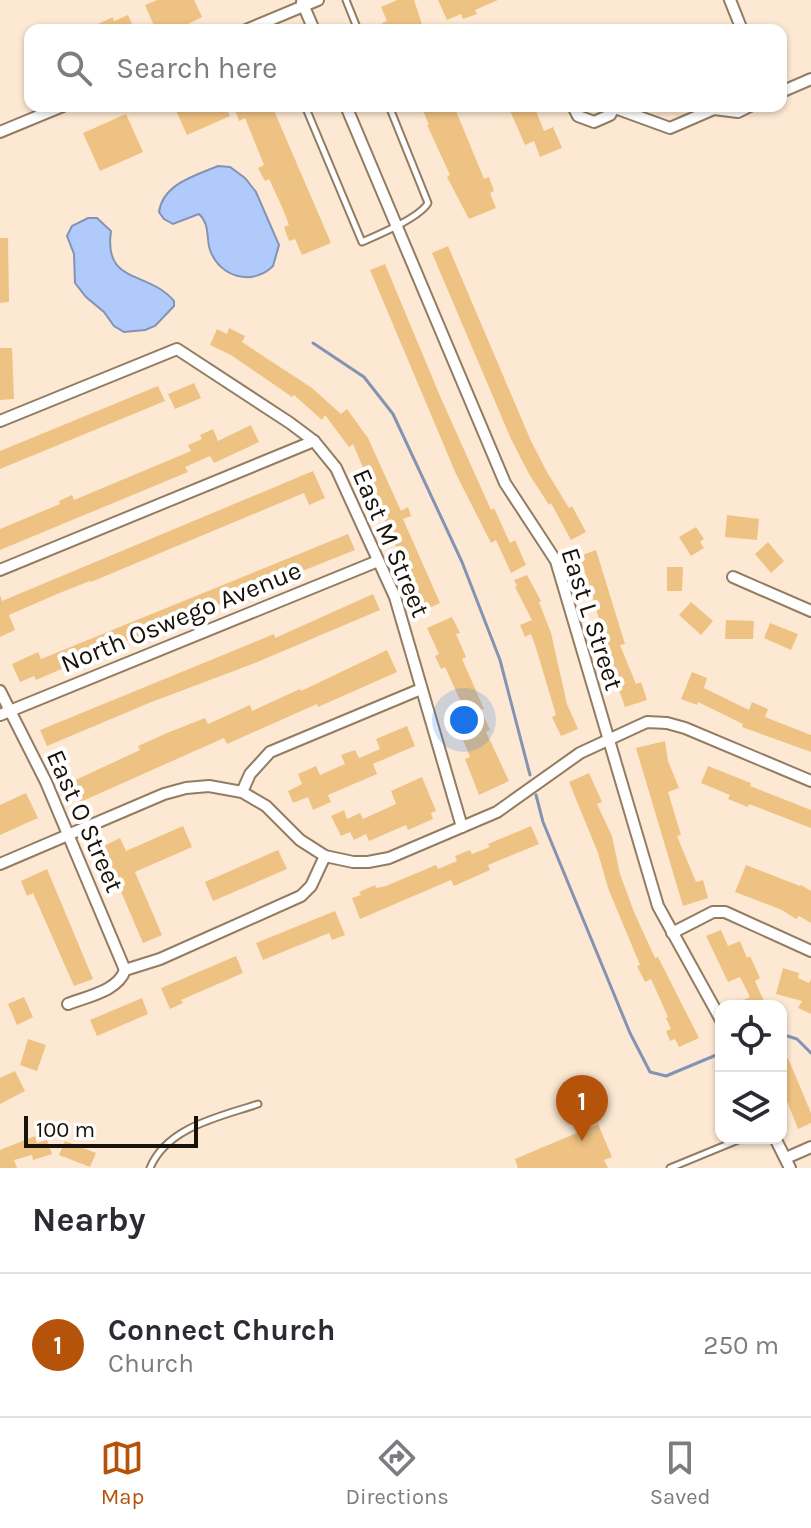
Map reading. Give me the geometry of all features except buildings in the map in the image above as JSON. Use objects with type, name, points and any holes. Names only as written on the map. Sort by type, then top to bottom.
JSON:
[{"type":"street","points":[[272,24],[302,3],[318,0]]},
{"type":"street","points":[[730,0],[740,24]]},
{"type":"street","points":[[302,3],[311,24]]},
{"type":"street","points":[[787,89],[811,79]]},
{"type":"street","points":[[0,132],[48,112]]},
{"type":"street","name":"East L Street","points":[[349,112],[505,483],[556,561],[658,906],[715,1009]]},
{"type":"street","points":[[576,112],[578,116],[594,122],[603,120],[610,112]]},
{"type":"street","points":[[628,112],[670,128],[707,112]]},
{"type":"street","name":"East M Street","points":[[0,421],[177,349],[314,441],[336,468],[395,597],[462,827]]},
{"type":"street","points":[[0,570],[314,441]]},
{"type":"street","name":"North Oswego Avenue","points":[[5,713],[378,561]]},
{"type":"street","points":[[733,577],[811,611]]},
{"type":"street","points":[[242,792],[250,774],[270,752],[421,689]]},
{"type":"street","name":"East O Street","points":[[0,691],[5,713],[69,835],[125,970]]},
{"type":"street","points":[[0,864],[186,788],[209,786],[242,792],[266,806],[300,840],[325,856],[353,862],[389,858],[511,804],[580,753],[647,722],[667,723],[811,781]]},
{"type":"street","points":[[68,1004],[111,987],[122,980],[125,970],[160,959],[301,896],[311,886],[325,856]]},
{"type":"street","points":[[672,933],[713,912],[725,912],[811,951]]},
{"type":"street","points":[[778,1144],[788,1163],[811,1147]]},
{"type":"lane","points":[[346,0],[356,24]]},
{"type":"lane","points":[[308,112],[362,242],[397,227],[422,211],[428,203],[391,112]]},
{"type":"lane","points":[[150,1168],[160,1150],[179,1134],[258,1104]]},
{"type":"lane","points":[[670,1168],[728,1144]]},
{"type":"water","points":[[218,166],[230,167],[245,178],[256,192],[279,245],[273,266],[256,276],[238,276],[221,267],[210,250],[206,226],[199,214],[173,224],[159,212],[162,202],[173,188]]},
{"type":"water","points":[[88,218],[97,218],[111,231],[110,248],[121,269],[164,291],[174,301],[174,306],[155,326],[124,332],[114,326],[75,283],[74,254],[67,236],[72,226]]},
{"type":"waterway","points":[[313,343],[364,377],[393,414],[462,562],[500,660],[530,775]]},
{"type":"waterway","points":[[536,795],[543,822],[630,1033],[650,1072],[666,1076],[715,1056]]},
{"type":"waterway","points":[[787,1036],[797,1039],[811,1053]]},
{"type":"place","name":"Connect Church","points":[[582,1141]]}]
